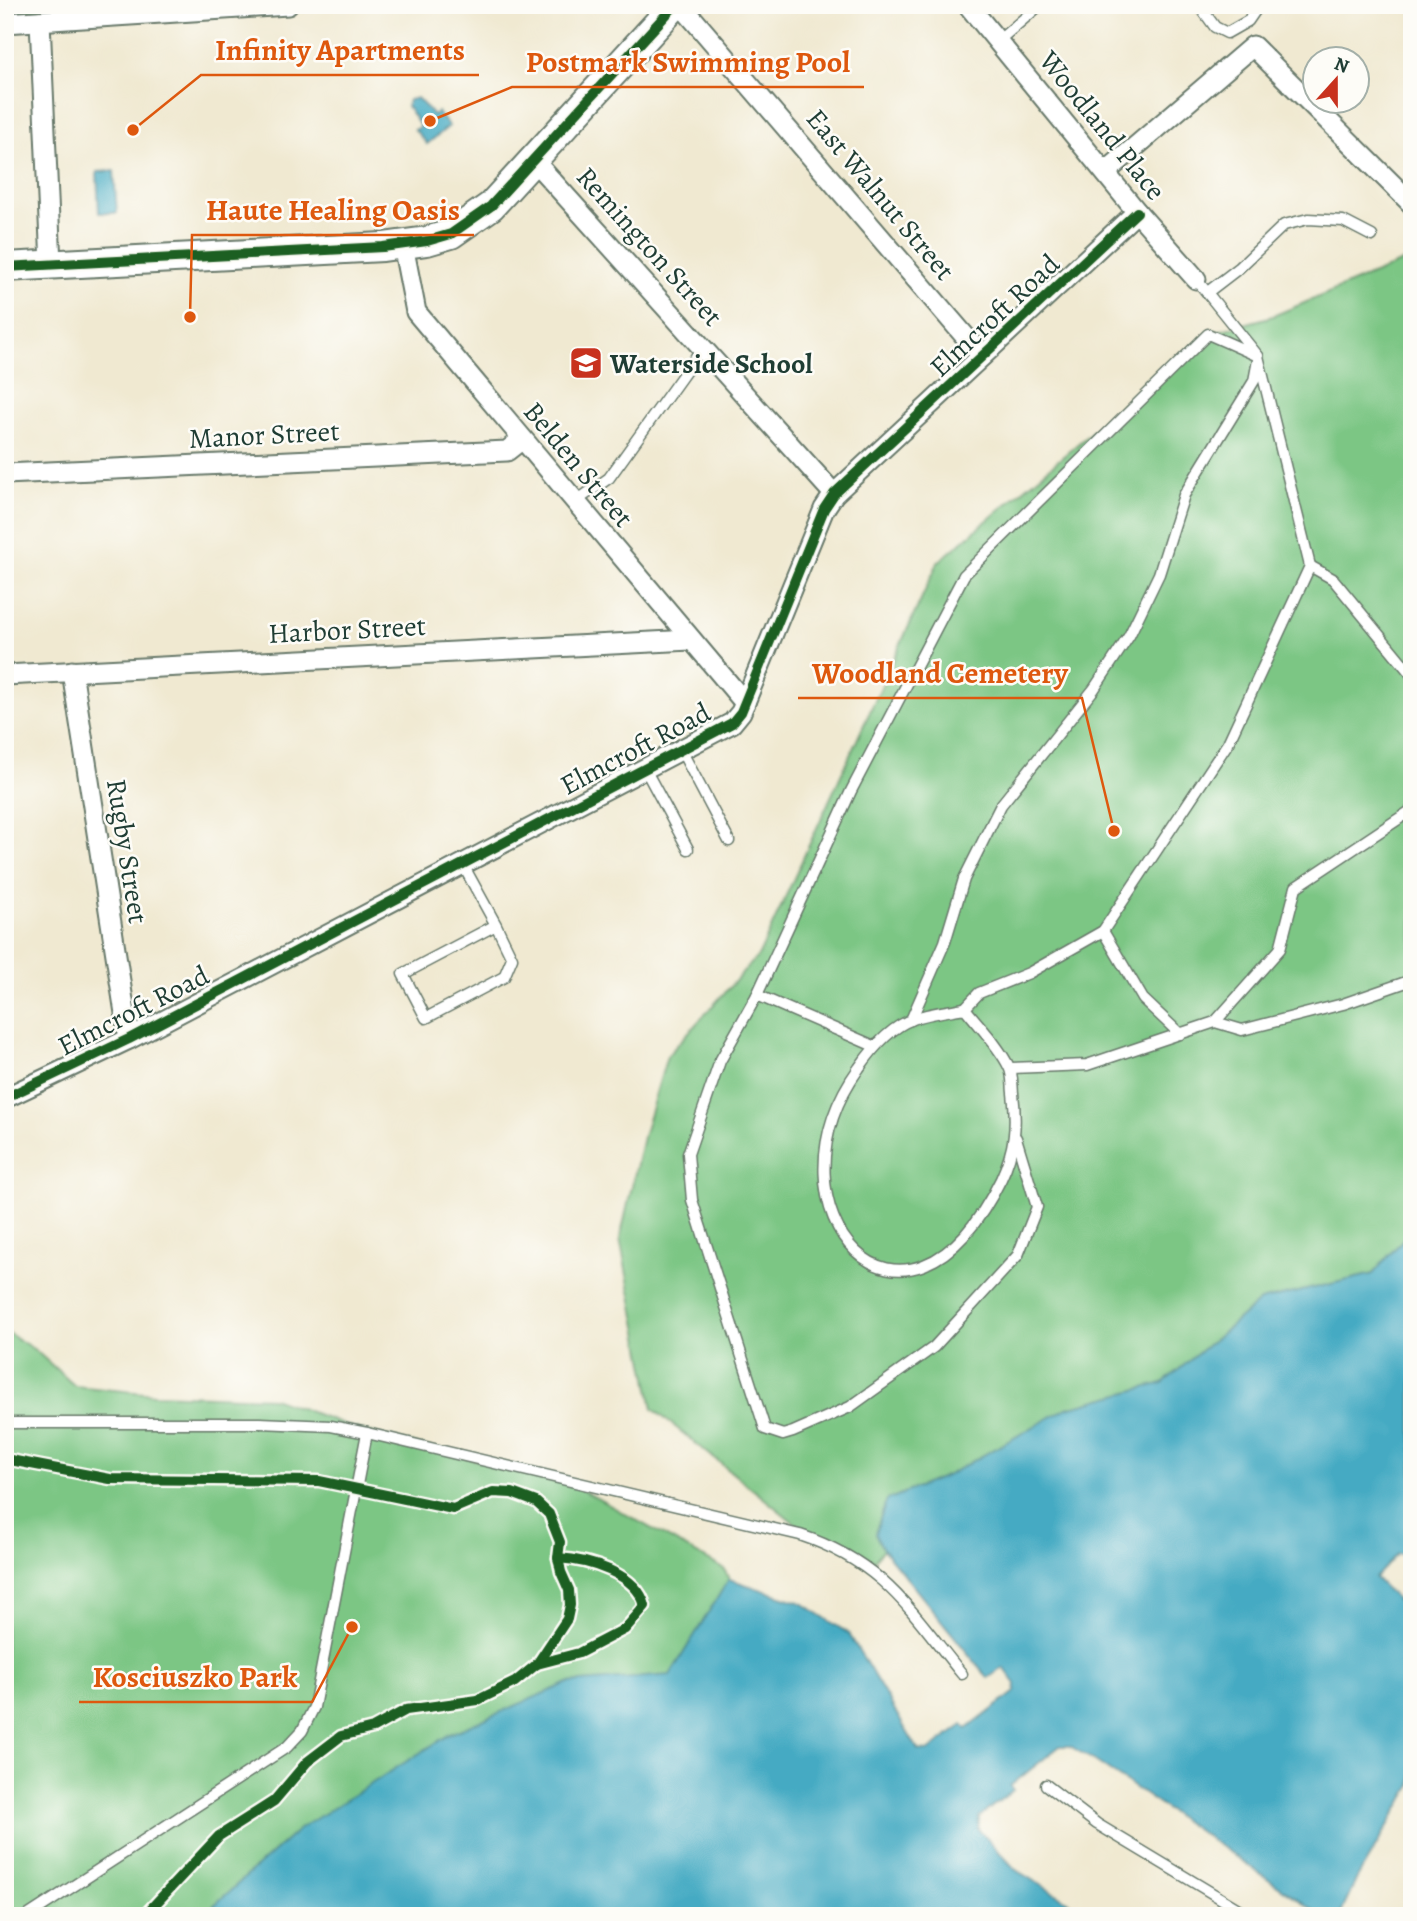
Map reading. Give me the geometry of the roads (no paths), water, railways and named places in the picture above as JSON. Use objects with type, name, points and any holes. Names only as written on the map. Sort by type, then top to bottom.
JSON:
[{"type":"street","points":[[5,23],[288,5]]},
{"type":"street","points":[[5,267],[404,245],[427,241],[464,227],[491,206],[535,162],[675,5]]},
{"type":"street","name":"East Walnut Street","points":[[681,5],[982,356]]},
{"type":"street","name":"Woodland Place","points":[[972,6],[1107,171],[1137,212],[1203,285]]},
{"type":"street","points":[[40,21],[51,264]]},
{"type":"street","points":[[1107,171],[1253,46],[1412,204]]},
{"type":"street","name":"Remington Street","points":[[535,162],[834,494]]},
{"type":"street","name":"Elmcroft Road","points":[[5,1098],[129,1039],[732,723],[745,703],[824,509],[834,494],[1137,212]]},
{"type":"street","name":"Belden Street","points":[[404,245],[416,312],[745,703]]},
{"type":"street","name":"Manor Street","points":[[5,474],[507,451],[521,440]]},
{"type":"street","name":"Harbor Street","points":[[5,675],[691,640]]},
{"type":"street","name":"Rugby Street","points":[[72,671],[129,1039]]},
{"type":"lane","points":[[999,41],[1040,5]]},
{"type":"lane","points":[[1199,5],[1215,27],[1227,33],[1248,21],[1259,5]]},
{"type":"lane","points":[[1016,1138],[1009,1162],[982,1210],[942,1254],[901,1272],[883,1270],[865,1261],[839,1232],[825,1187],[825,1157],[836,1106],[874,1046],[911,1020],[965,1008],[979,993],[1028,973],[1103,931],[1228,743],[1310,566],[1258,356],[1203,285],[1240,268],[1283,225],[1308,219],[1343,221],[1372,236]]},
{"type":"lane","points":[[965,1008],[1011,1069],[1016,1138],[1037,1208],[1018,1255],[933,1346],[850,1407],[793,1432],[783,1434],[765,1429],[692,1200],[688,1154],[720,1061],[757,995],[851,791],[964,575],[1208,334],[1258,356]]},
{"type":"lane","points":[[574,502],[609,478],[703,347]]},
{"type":"lane","points":[[911,1020],[945,942],[964,879],[1001,805],[1094,689],[1129,636],[1159,573],[1184,495],[1254,381],[1258,356]]},
{"type":"lane","points":[[1310,566],[1333,579],[1412,675]]},
{"type":"lane","points":[[681,750],[729,841]]},
{"type":"lane","points":[[645,769],[688,849]]},
{"type":"lane","points":[[1011,1069],[1087,1065],[1215,1023],[1280,949],[1296,887],[1412,810]]},
{"type":"lane","points":[[463,865],[496,925],[512,958],[504,976],[426,1018],[403,974],[496,925]]},
{"type":"lane","points":[[1103,931],[1143,999],[1180,1034]]},
{"type":"lane","points":[[1215,1023],[1241,1030],[1343,1004],[1412,980]]},
{"type":"lane","points":[[757,995],[874,1046]]},
{"type":"lane","points":[[5,1423],[260,1423],[331,1426],[800,1535],[855,1558],[892,1589],[962,1674]]},
{"type":"lane","points":[[29,1915],[287,1747],[302,1731],[314,1707],[367,1433]]},
{"type":"lane","points":[[1046,1785],[1097,1824],[1250,1916]]},
{"type":"water","points":[[417,98],[433,115],[437,112],[449,126],[427,144],[415,130],[420,126],[407,106],[409,100]]},
{"type":"water","points":[[114,171],[117,213],[99,213],[97,172]]},
{"type":"water","points":[[1412,1229],[1412,1557],[1397,1554],[1375,1578],[1412,1615],[1412,1785],[1356,1880],[1340,1916],[1323,1916],[1098,1763],[1070,1746],[1060,1746],[1010,1786],[1013,1790],[979,1817],[978,1829],[1016,1870],[1092,1916],[202,1916],[298,1830],[450,1734],[568,1683],[670,1675],[729,1579],[802,1603],[849,1634],[918,1750],[928,1751],[963,1725],[967,1729],[1015,1692],[1016,1684],[1004,1668],[988,1678],[883,1549],[875,1533],[887,1500],[948,1475],[1067,1408],[1163,1383],[1260,1301],[1373,1274]]},
{"type":"place","name":"Postmark Swimming Pool","points":[[430,121]]},
{"type":"place","name":"Infinity Apartments","points":[[133,130]]},
{"type":"place","name":"Haute Healing Oasis","points":[[190,317]]},
{"type":"place","name":"Waterside School","points":[[586,363]]},
{"type":"place","name":"Woodland Cemetery","points":[[1114,831]]},
{"type":"place","name":"Kosciuszko Park","points":[[352,1627]]}]
